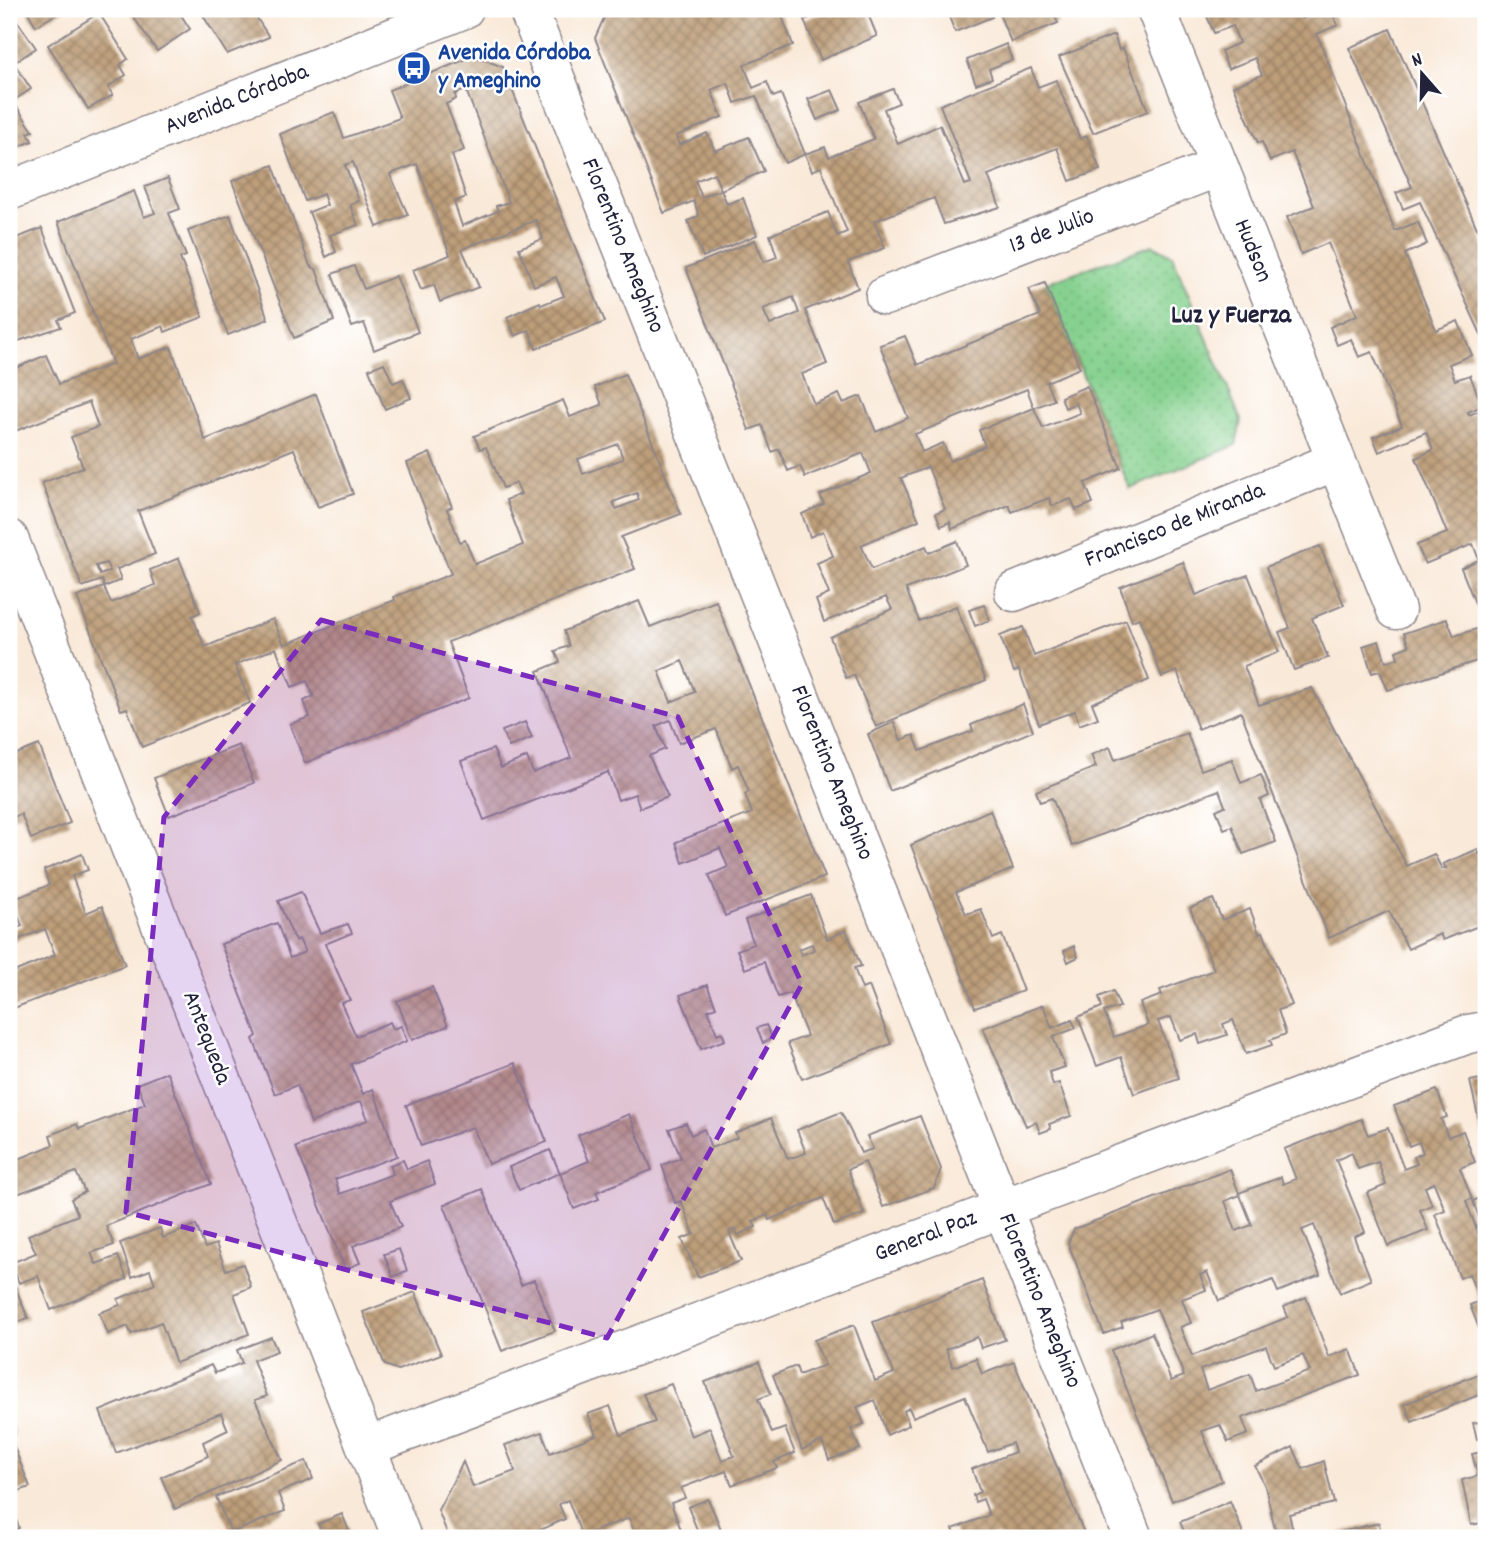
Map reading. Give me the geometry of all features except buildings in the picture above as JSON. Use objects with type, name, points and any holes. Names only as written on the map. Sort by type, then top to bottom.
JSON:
[{"type":"street","name":"Avenida Córdoba","points":[[9,191],[414,18],[464,9]]},
{"type":"street","name":"Florentino Ameghino","points":[[528,9],[1133,1538]]},
{"type":"street","name":"Hudson","points":[[1156,9],[1395,610]]},
{"type":"street","name":"13 de Julio","points":[[885,296],[1219,167]]},
{"type":"street","name":"Francisco de Miranda","points":[[1014,592],[1336,461]]},
{"type":"street","name":"Antequeda","points":[[9,539],[402,1538]]},
{"type":"street","name":"General Paz","points":[[366,1447],[1455,1039],[1486,1031]]},
{"type":"highlighted area","points":[[321,620],[678,717],[802,984],[607,1338],[126,1212],[164,817]]},
{"type":"green space","points":[[1153,245],[1172,255],[1241,420],[1236,445],[1130,489],[1045,283]]},
{"type":"place","name":"Avenida Córdoba y Ameghino","points":[[414,68]]},
{"type":"district","name":"Luz y Fuerza","points":[[1231,316]]}]
